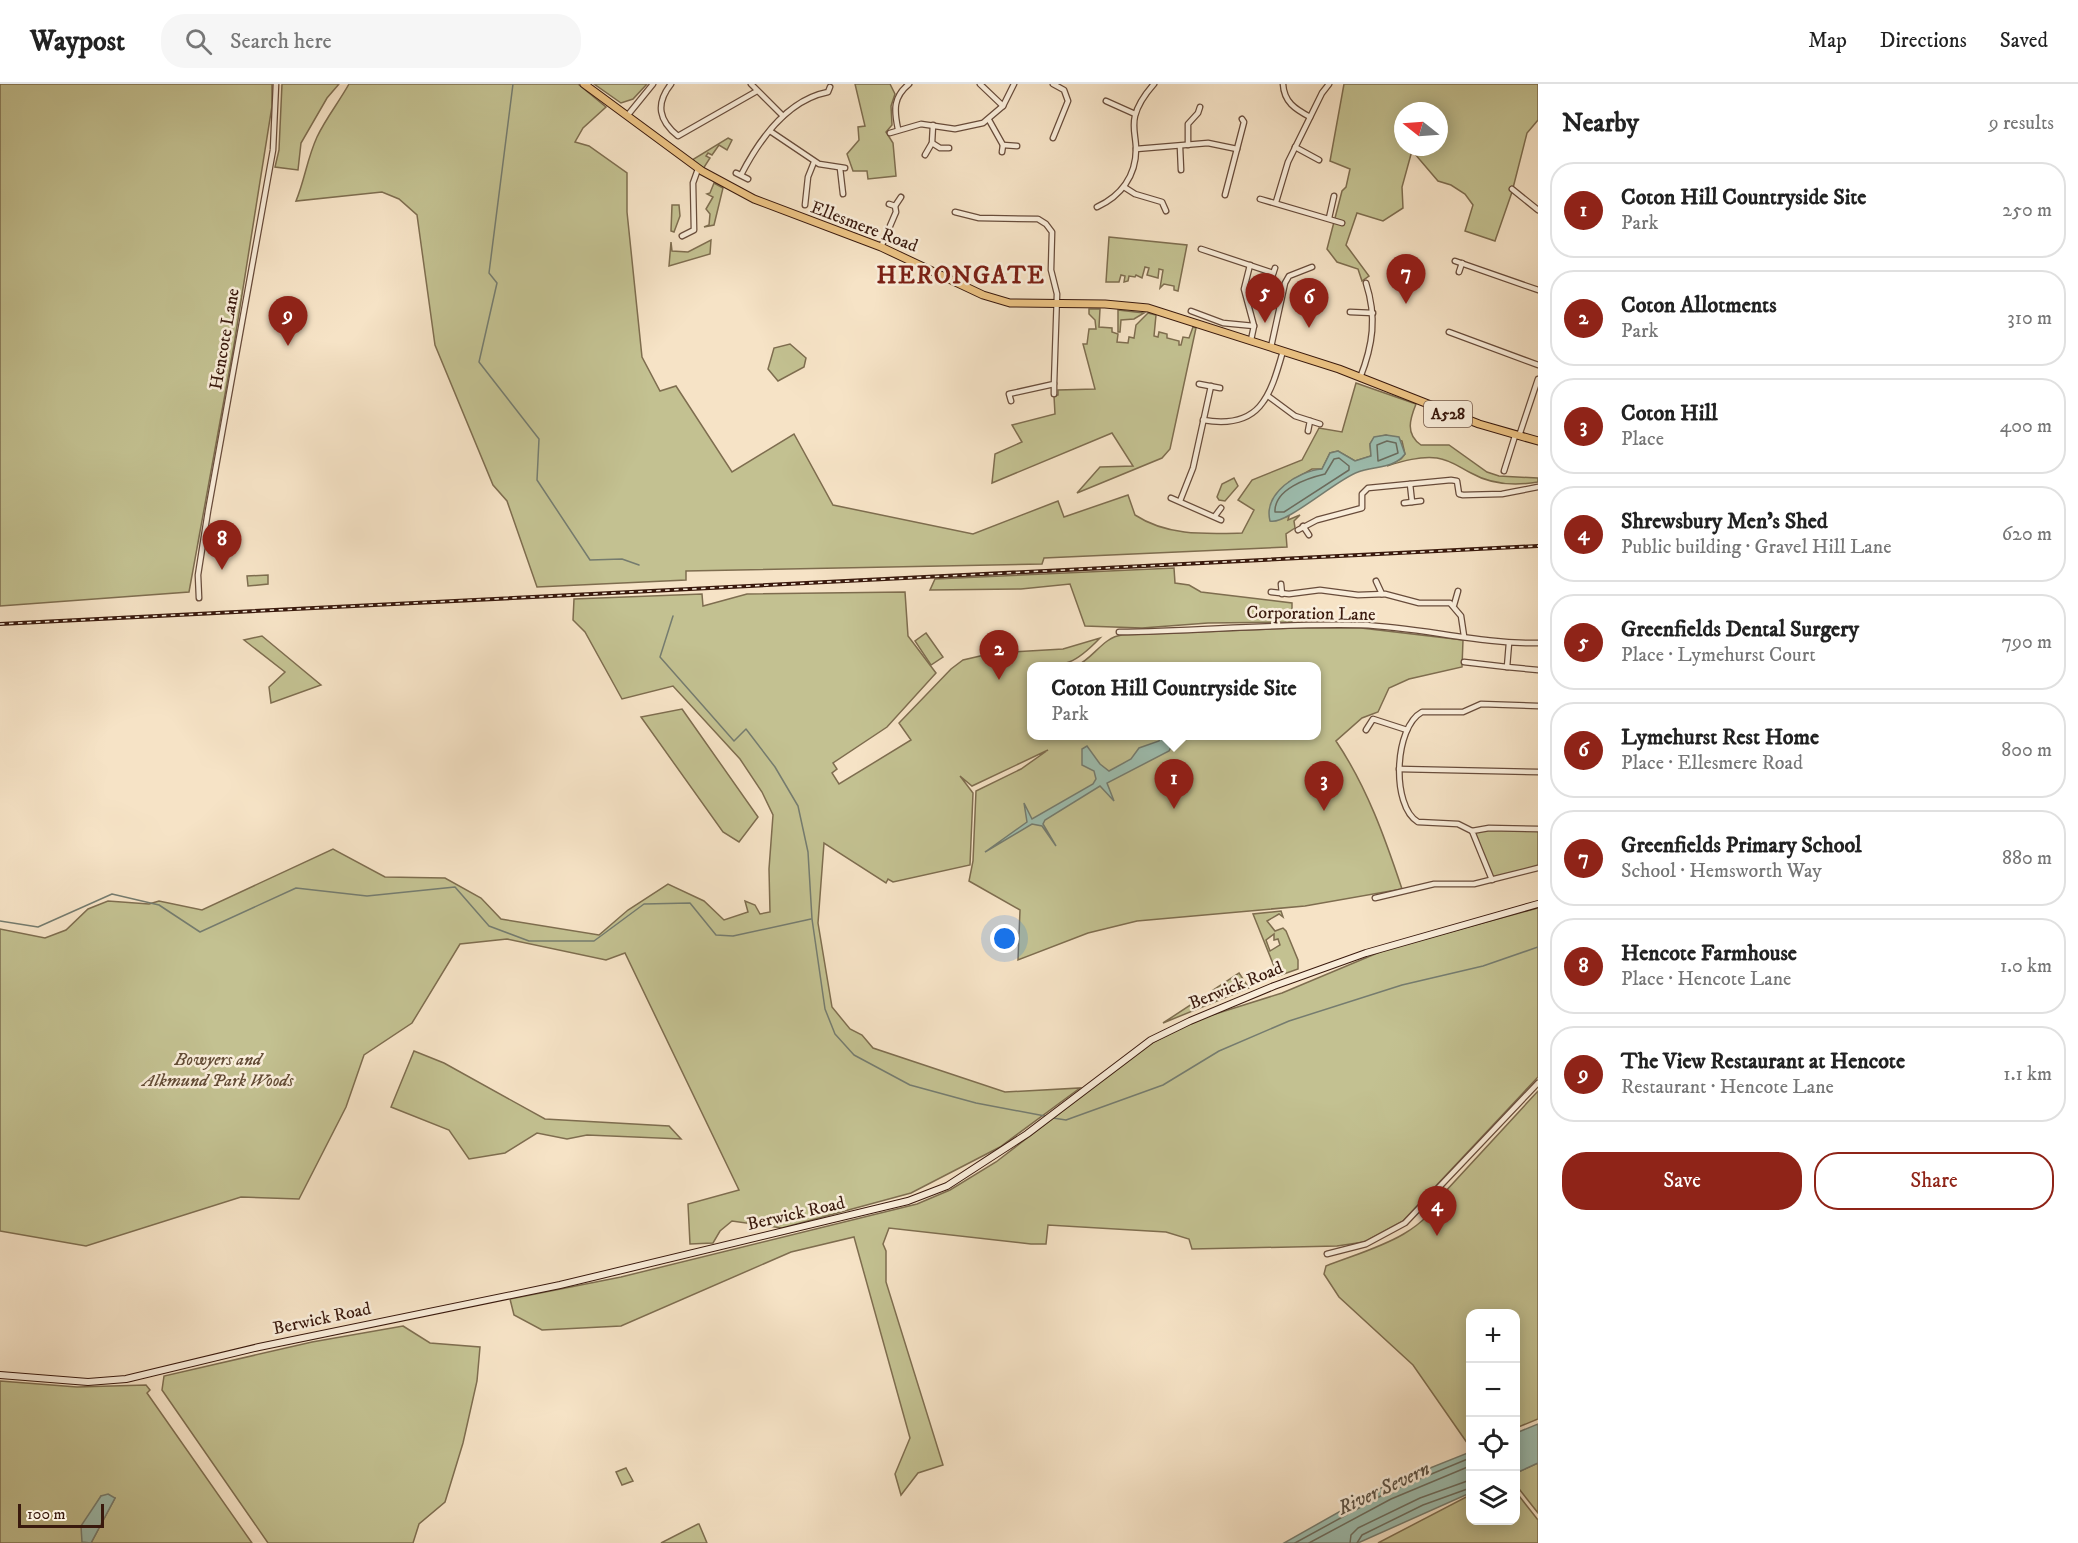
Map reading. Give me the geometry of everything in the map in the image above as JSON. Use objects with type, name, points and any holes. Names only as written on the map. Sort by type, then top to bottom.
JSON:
[{"type":"main road","name":"Ellesmere Road","points":[[584,84],[698,169],[777,210],[881,247],[998,301],[1056,305],[1105,304],[1148,308],[1251,340],[1360,378],[1440,411],[1538,441]]},
{"type":"main road","name":"Berwick Road","points":[[0,1375],[88,1382],[126,1379],[259,1347],[560,1285],[908,1201],[946,1186],[1027,1134],[1151,1041],[1190,1021],[1274,986],[1376,950],[1538,904]]},
{"type":"street","name":"Hencote Lane","points":[[199,598],[198,575],[208,511],[273,150],[276,84]]},
{"type":"street","points":[[627,116],[653,84]]},
{"type":"street","points":[[671,84],[661,98],[660,106],[664,122],[684,142]]},
{"type":"street","points":[[751,84],[783,116]]},
{"type":"street","points":[[898,129],[894,108],[896,100],[909,84]]},
{"type":"street","points":[[980,84],[1003,106]]},
{"type":"street","points":[[890,133],[921,124],[962,129],[989,120],[1003,106],[1014,84]]},
{"type":"street","points":[[1053,84],[1063,86],[1068,101],[1053,138]]},
{"type":"street","points":[[1099,203],[1112,200],[1124,187],[1132,171],[1136,149],[1133,135],[1135,114],[1154,84]]},
{"type":"street","points":[[1283,84],[1284,94],[1292,106],[1310,117]]},
{"type":"street","points":[[1276,202],[1295,147],[1329,84]]},
{"type":"street","points":[[748,179],[738,174],[770,130],[783,116],[807,99],[828,92],[830,87]]},
{"type":"street","points":[[678,136],[757,91]]},
{"type":"street","points":[[1110,100],[1135,114]]},
{"type":"street","points":[[1188,145],[1188,124],[1200,116],[1200,107]]},
{"type":"street","points":[[1225,195],[1244,122],[1242,119]]},
{"type":"street","points":[[989,120],[1003,145],[1002,152]]},
{"type":"street","points":[[925,155],[932,143],[933,125]]},
{"type":"street","points":[[770,130],[814,162],[843,168],[843,194]]},
{"type":"street","points":[[932,143],[949,148]]},
{"type":"street","points":[[1136,149],[1216,143],[1237,149]]},
{"type":"street","points":[[1003,145],[1017,146]]},
{"type":"street","points":[[1180,147],[1181,170]]},
{"type":"street","points":[[1295,147],[1319,160]]},
{"type":"street","points":[[802,203],[810,169],[814,162]]},
{"type":"street","points":[[694,230],[693,183],[698,169]]},
{"type":"street","points":[[1124,187],[1135,194],[1166,202],[1166,211]]},
{"type":"street","points":[[1512,189],[1538,210]]},
{"type":"street","points":[[1329,218],[1334,196]]},
{"type":"street","points":[[881,247],[894,217],[892,205],[901,197]]},
{"type":"street","points":[[1260,199],[1342,223]]},
{"type":"street","points":[[955,212],[979,218],[1038,219],[1049,227],[1051,270],[1057,294],[1054,394]]},
{"type":"street","points":[[682,236],[694,230],[703,231]]},
{"type":"street","points":[[1200,249],[1273,273]]},
{"type":"street","points":[[1455,261],[1538,290]]},
{"type":"street","points":[[1459,272],[1462,263]]},
{"type":"street","points":[[1250,265],[1244,289],[1254,326],[1251,340]]},
{"type":"street","points":[[1271,347],[1285,283],[1289,276],[1312,267]]},
{"type":"street","points":[[1360,378],[1371,345],[1372,313],[1365,283]]},
{"type":"street","points":[[1361,292],[1368,290]]},
{"type":"street","points":[[1353,310],[1372,313]]},
{"type":"street","points":[[1191,311],[1223,323],[1254,326]]},
{"type":"street","points":[[1449,332],[1538,365]]},
{"type":"street","points":[[1203,420],[1221,422],[1243,418],[1253,412],[1268,396],[1283,351]]},
{"type":"street","points":[[1504,471],[1538,379]]},
{"type":"street","points":[[1010,394],[1054,384]]},
{"type":"street","points":[[1199,384],[1220,388]]},
{"type":"street","points":[[1180,501],[1193,470],[1210,386]]},
{"type":"street","points":[[1008,388],[1011,401]]},
{"type":"street","points":[[1268,396],[1281,403],[1290,413],[1320,424]]},
{"type":"street","points":[[1308,431],[1310,421]]},
{"type":"street","points":[[1298,530],[1304,526],[1362,508],[1362,494],[1368,488],[1454,480],[1459,494],[1463,495],[1502,494],[1538,487]]},
{"type":"street","points":[[1410,484],[1412,502]]},
{"type":"street","points":[[1171,498],[1221,520]]},
{"type":"street","points":[[1404,503],[1420,501]]},
{"type":"street","points":[[1215,516],[1221,508]]},
{"type":"street","points":[[1304,526],[1309,535]]},
{"type":"street","points":[[1376,581],[1382,594]]},
{"type":"street","points":[[1281,584],[1282,594]]},
{"type":"street","points":[[1271,592],[1282,594],[1320,590],[1358,595],[1382,594],[1413,602],[1446,602],[1454,605],[1463,622],[1464,636]]},
{"type":"street","points":[[1454,605],[1458,591]]},
{"type":"street","name":"Corporation Lane","points":[[1119,632],[1185,628],[1363,625],[1509,643],[1538,643]]},
{"type":"street","points":[[1507,667],[1509,643]]},
{"type":"street","points":[[1464,662],[1538,670]]},
{"type":"street","points":[[1538,706],[1481,704],[1463,712],[1425,711],[1415,716],[1407,730],[1400,752],[1402,792],[1408,812],[1414,820],[1423,824],[1458,824],[1472,831],[1489,828],[1538,829]]},
{"type":"street","points":[[1366,730],[1373,719],[1407,730]]},
{"type":"street","points":[[1400,769],[1538,772]]},
{"type":"street","points":[[1472,831],[1492,880]]},
{"type":"street","points":[[1375,898],[1442,883],[1466,885],[1538,868]]},
{"type":"street","points":[[1327,1254],[1366,1244],[1405,1223],[1538,1083]]},
{"type":"green space","points":[[0,84],[272,84],[272,106],[234,345],[189,592],[0,606]]},
{"type":"green space","points":[[282,84],[339,84],[327,98],[301,143],[298,170],[275,167],[279,150]]},
{"type":"green space","points":[[349,84],[578,84],[606,107],[583,128],[575,142],[589,146],[627,173],[627,212],[642,357],[660,391],[676,386],[732,472],[794,434],[833,505],[973,534],[1058,501],[1064,517],[1128,495],[1135,515],[1160,527],[1214,534],[1242,533],[1254,510],[1238,500],[1252,480],[1302,460],[1319,428],[1342,432],[1356,383],[1416,404],[1410,426],[1413,436],[1421,445],[1449,445],[1487,472],[1499,476],[1538,478],[1538,482],[1512,484],[1495,482],[1437,458],[1418,458],[1387,466],[1401,459],[1405,454],[1402,441],[1386,435],[1374,438],[1370,444],[1371,456],[1355,461],[1338,451],[1330,453],[1322,469],[1312,469],[1289,482],[1280,518],[1289,516],[1288,520],[1300,515],[1294,521],[1295,528],[1286,534],[1287,547],[1044,558],[1042,564],[686,571],[686,580],[537,587],[507,501],[493,485],[435,345],[417,215],[399,199],[382,192],[296,201],[317,137]]},
{"type":"green space","points":[[594,84],[647,84],[633,99],[621,103]]},
{"type":"green space","points":[[855,84],[890,84],[895,94],[891,106],[892,125],[886,132],[893,143],[896,176],[868,179],[867,171],[853,171],[847,154],[859,140],[858,127],[865,126]]},
{"type":"green space","points":[[1344,84],[1538,84],[1538,120],[1527,133],[1512,192],[1495,241],[1465,231],[1473,205],[1465,194],[1451,185],[1438,181],[1417,156],[1448,156],[1448,102],[1394,102],[1394,156],[1411,156],[1402,187],[1403,208],[1383,221],[1357,213],[1346,245],[1369,276],[1362,281],[1358,269],[1337,262],[1327,249],[1350,169],[1330,161]]},
{"type":"green space","points":[[728,138],[732,140],[727,150],[719,145],[712,155],[708,153],[706,156],[710,158],[703,169],[692,160]]},
{"type":"green space","points":[[714,183],[723,188],[714,225],[704,227],[709,225],[710,214],[706,209],[713,197],[707,194],[710,193]]},
{"type":"green space","points":[[672,205],[679,205],[680,216],[674,232],[671,231]]},
{"type":"green space","points":[[1109,237],[1187,245],[1178,291],[1174,290],[1174,286],[1164,284],[1160,288],[1163,270],[1159,269],[1158,278],[1147,275],[1149,268],[1145,267],[1142,278],[1136,275],[1135,277],[1129,276],[1128,281],[1124,282],[1125,276],[1121,275],[1119,282],[1106,282]]},
{"type":"green space","points":[[711,240],[710,254],[669,266],[671,242],[672,251],[688,252]]},
{"type":"green space","points":[[1089,309],[1100,309],[1099,327],[1112,328],[1112,332],[1118,334],[1117,342],[1128,343],[1129,337],[1134,338],[1136,325],[1148,313],[1156,315],[1154,336],[1158,337],[1159,332],[1167,334],[1167,338],[1179,341],[1179,345],[1183,337],[1189,338],[1193,327],[1196,328],[1170,449],[1162,458],[1077,493],[1100,467],[1133,466],[1112,433],[992,483],[995,454],[1022,442],[1012,425],[1055,414],[1054,396],[1058,395],[1058,390],[1095,389],[1083,344],[1087,344],[1089,329],[1096,329],[1095,320],[1089,314]]},
{"type":"green space","points":[[1118,310],[1144,313],[1134,319],[1121,320],[1120,332],[1118,332]]},
{"type":"green space","points":[[790,344],[806,358],[804,367],[778,381],[768,369],[774,348]]},
{"type":"green space","points":[[1234,478],[1238,486],[1225,501],[1219,500],[1217,497],[1222,484]]},
{"type":"green space","points":[[1174,568],[1175,583],[1189,585],[1201,592],[1292,603],[1292,622],[1208,623],[1142,628],[1085,626],[1070,584],[1021,589],[930,590],[935,579]]},
{"type":"green space","points":[[268,575],[268,584],[248,586],[247,576]]},
{"type":"green space","name":"Bowyers and Alkmund Park Woods","points":[[905,592],[908,636],[936,673],[887,727],[833,763],[837,769],[832,773],[839,784],[911,740],[899,723],[951,669],[963,660],[993,653],[1063,649],[1100,638],[1070,662],[1027,662],[1027,740],[1321,740],[1321,662],[1083,662],[1109,640],[1122,635],[1294,628],[1361,628],[1463,640],[1462,667],[1409,679],[1389,688],[1378,712],[1362,718],[1336,741],[1366,795],[1402,889],[1305,906],[1137,921],[1088,933],[1018,960],[1020,910],[969,881],[973,861],[976,791],[1021,769],[1048,750],[972,786],[960,776],[973,793],[970,865],[893,882],[888,879],[886,883],[824,843],[818,923],[832,1007],[850,1029],[862,1035],[873,1048],[1005,1092],[1080,1088],[1000,1147],[911,1193],[782,1228],[732,1221],[720,1231],[713,1243],[690,1244],[688,1204],[739,1190],[625,953],[606,960],[507,939],[460,944],[412,1023],[364,1055],[346,1107],[299,1199],[241,1197],[86,1246],[0,1231],[0,929],[45,938],[66,930],[88,909],[108,901],[149,904],[159,901],[202,910],[333,849],[385,877],[445,878],[481,898],[501,919],[599,935],[628,910],[668,884],[704,901],[724,920],[748,912],[745,901],[755,905],[760,914],[770,912],[769,869],[773,815],[762,792],[740,759],[673,686],[622,699],[585,632],[573,620],[574,599],[702,594],[703,606],[747,594]]},
{"type":"green space","points":[[926,633],[943,657],[931,665],[915,641]]},
{"type":"green space","points":[[262,636],[321,685],[271,703],[269,687],[285,672],[244,640]]},
{"type":"green space","points":[[682,709],[758,817],[739,842],[723,832],[641,717]]},
{"type":"green space","points":[[1489,828],[1538,829],[1538,868],[1492,880],[1472,831]]},
{"type":"green space","points":[[1538,908],[1538,1077],[1403,1221],[1364,1242],[1337,1246],[1192,1249],[1189,1239],[1166,1232],[1048,1225],[1046,1244],[1031,1244],[889,1228],[883,1244],[886,1251],[886,1282],[943,1465],[918,1473],[901,1495],[895,1474],[910,1438],[854,1237],[791,1252],[621,1326],[542,1330],[514,1315],[510,1299],[621,1277],[917,1204],[950,1190],[996,1162],[1148,1045],[1193,1021],[1282,993],[1387,949]]},
{"type":"green space","points":[[1281,911],[1283,917],[1279,914],[1267,921],[1275,931],[1283,928],[1286,931],[1298,960],[1298,969],[1278,976],[1253,914]],"holes":[[[1274,934],[1274,940],[1278,939],[1280,945],[1270,951],[1266,940]]]},
{"type":"green space","points":[[1239,973],[1249,988],[1163,1023]]},
{"type":"green space","points":[[414,1051],[444,1063],[545,1119],[669,1126],[681,1139],[587,1135],[567,1139],[537,1133],[505,1153],[469,1159],[449,1130],[391,1107]]},
{"type":"green space","points":[[1538,1091],[1538,1419],[1520,1426],[1520,1309],[1466,1309],[1466,1441],[1413,1365],[1339,1297],[1324,1274],[1326,1266],[1376,1247],[1408,1231],[1422,1221],[1444,1193]]},
{"type":"green space","points":[[403,1326],[430,1343],[480,1347],[477,1381],[463,1443],[445,1502],[419,1524],[413,1543],[268,1543],[162,1390],[164,1376],[312,1342]]},
{"type":"green space","points":[[0,1381],[77,1387],[146,1385],[150,1390],[147,1393],[252,1543],[91,1543],[0,1543]],"holes":[[[101,1496],[115,1498],[91,1543],[95,1506]]]},
{"type":"green space","points":[[1538,1463],[1538,1513],[1520,1490],[1520,1471]]},
{"type":"green space","points":[[626,1468],[633,1481],[622,1485],[616,1472]]},
{"type":"green space","points":[[1466,1497],[1466,1525],[1520,1525],[1520,1497],[1538,1520],[1538,1543],[1378,1543]]},
{"type":"green space","points":[[698,1524],[707,1543],[661,1543]]},
{"type":"water","points":[[1386,435],[1399,437],[1405,454],[1400,459],[1389,465],[1364,470],[1349,476],[1299,510],[1277,521],[1270,521],[1269,511],[1272,501],[1284,485],[1303,474],[1322,469],[1330,453],[1338,451],[1355,461],[1371,456],[1370,444],[1374,437]]},
{"type":"water","points":[[1181,740],[1172,745],[1169,751],[1107,783],[1114,801],[1100,786],[1045,820],[1043,824],[1056,846],[1042,826],[1032,824],[985,852],[1027,822],[1024,803],[1032,819],[1093,784],[1096,779],[1094,771],[1082,765],[1082,749],[1087,746],[1100,764],[1109,771],[1131,759],[1139,748],[1159,741]]},
{"type":"water","points":[[1538,1424],[1538,1463],[1520,1471],[1520,1471],[1520,1431]]},
{"type":"water","name":"River Severn","points":[[1466,1454],[1466,1495],[1358,1543],[1284,1543],[1385,1486]]},
{"type":"water","points":[[108,1494],[115,1498],[91,1543],[82,1542],[81,1526],[101,1496]]},
{"type":"waterway","points":[[513,84],[489,273],[497,283],[479,362],[539,439],[537,480],[590,560],[622,559],[639,565]]},
{"type":"waterway","points":[[673,616],[660,657],[734,741],[746,729],[775,767],[798,806],[808,852],[812,919],[825,1009],[835,1034],[854,1055],[910,1085],[976,1103],[1045,1116]]},
{"type":"waterway","points":[[0,921],[38,927],[112,894],[159,905],[200,932],[296,888],[367,896],[455,887],[489,926],[529,941],[594,941],[644,904],[690,903],[716,935],[733,936],[811,919]]},
{"type":"waterway","points":[[1053,1118],[1066,1120],[1163,1085],[1219,1051],[1289,1021],[1402,985],[1483,966],[1538,947]]},
{"type":"railway","points":[[0,624],[1538,546]]},
{"type":"place","name":"Greenfields Primary School","points":[[1406,304]]},
{"type":"place","name":"Greenfields Dental Surgery","points":[[1265,323]]},
{"type":"place","name":"Lymehurst Rest Home","points":[[1309,328]]},
{"type":"place","name":"The View Restaurant at Hencote","points":[[288,346]]},
{"type":"place","name":"Hencote Farmhouse","points":[[222,570]]},
{"type":"place","name":"Coton Allotments","points":[[999,680]]},
{"type":"place","name":"Coton Hill Countryside Site","points":[[1174,809]]},
{"type":"place","name":"Coton Hill","points":[[1324,811]]},
{"type":"place","name":"Shrewsbury Men's Shed","points":[[1437,1236]]},
{"type":"district","name":"HERONGATE","points":[[961,276]]}]
